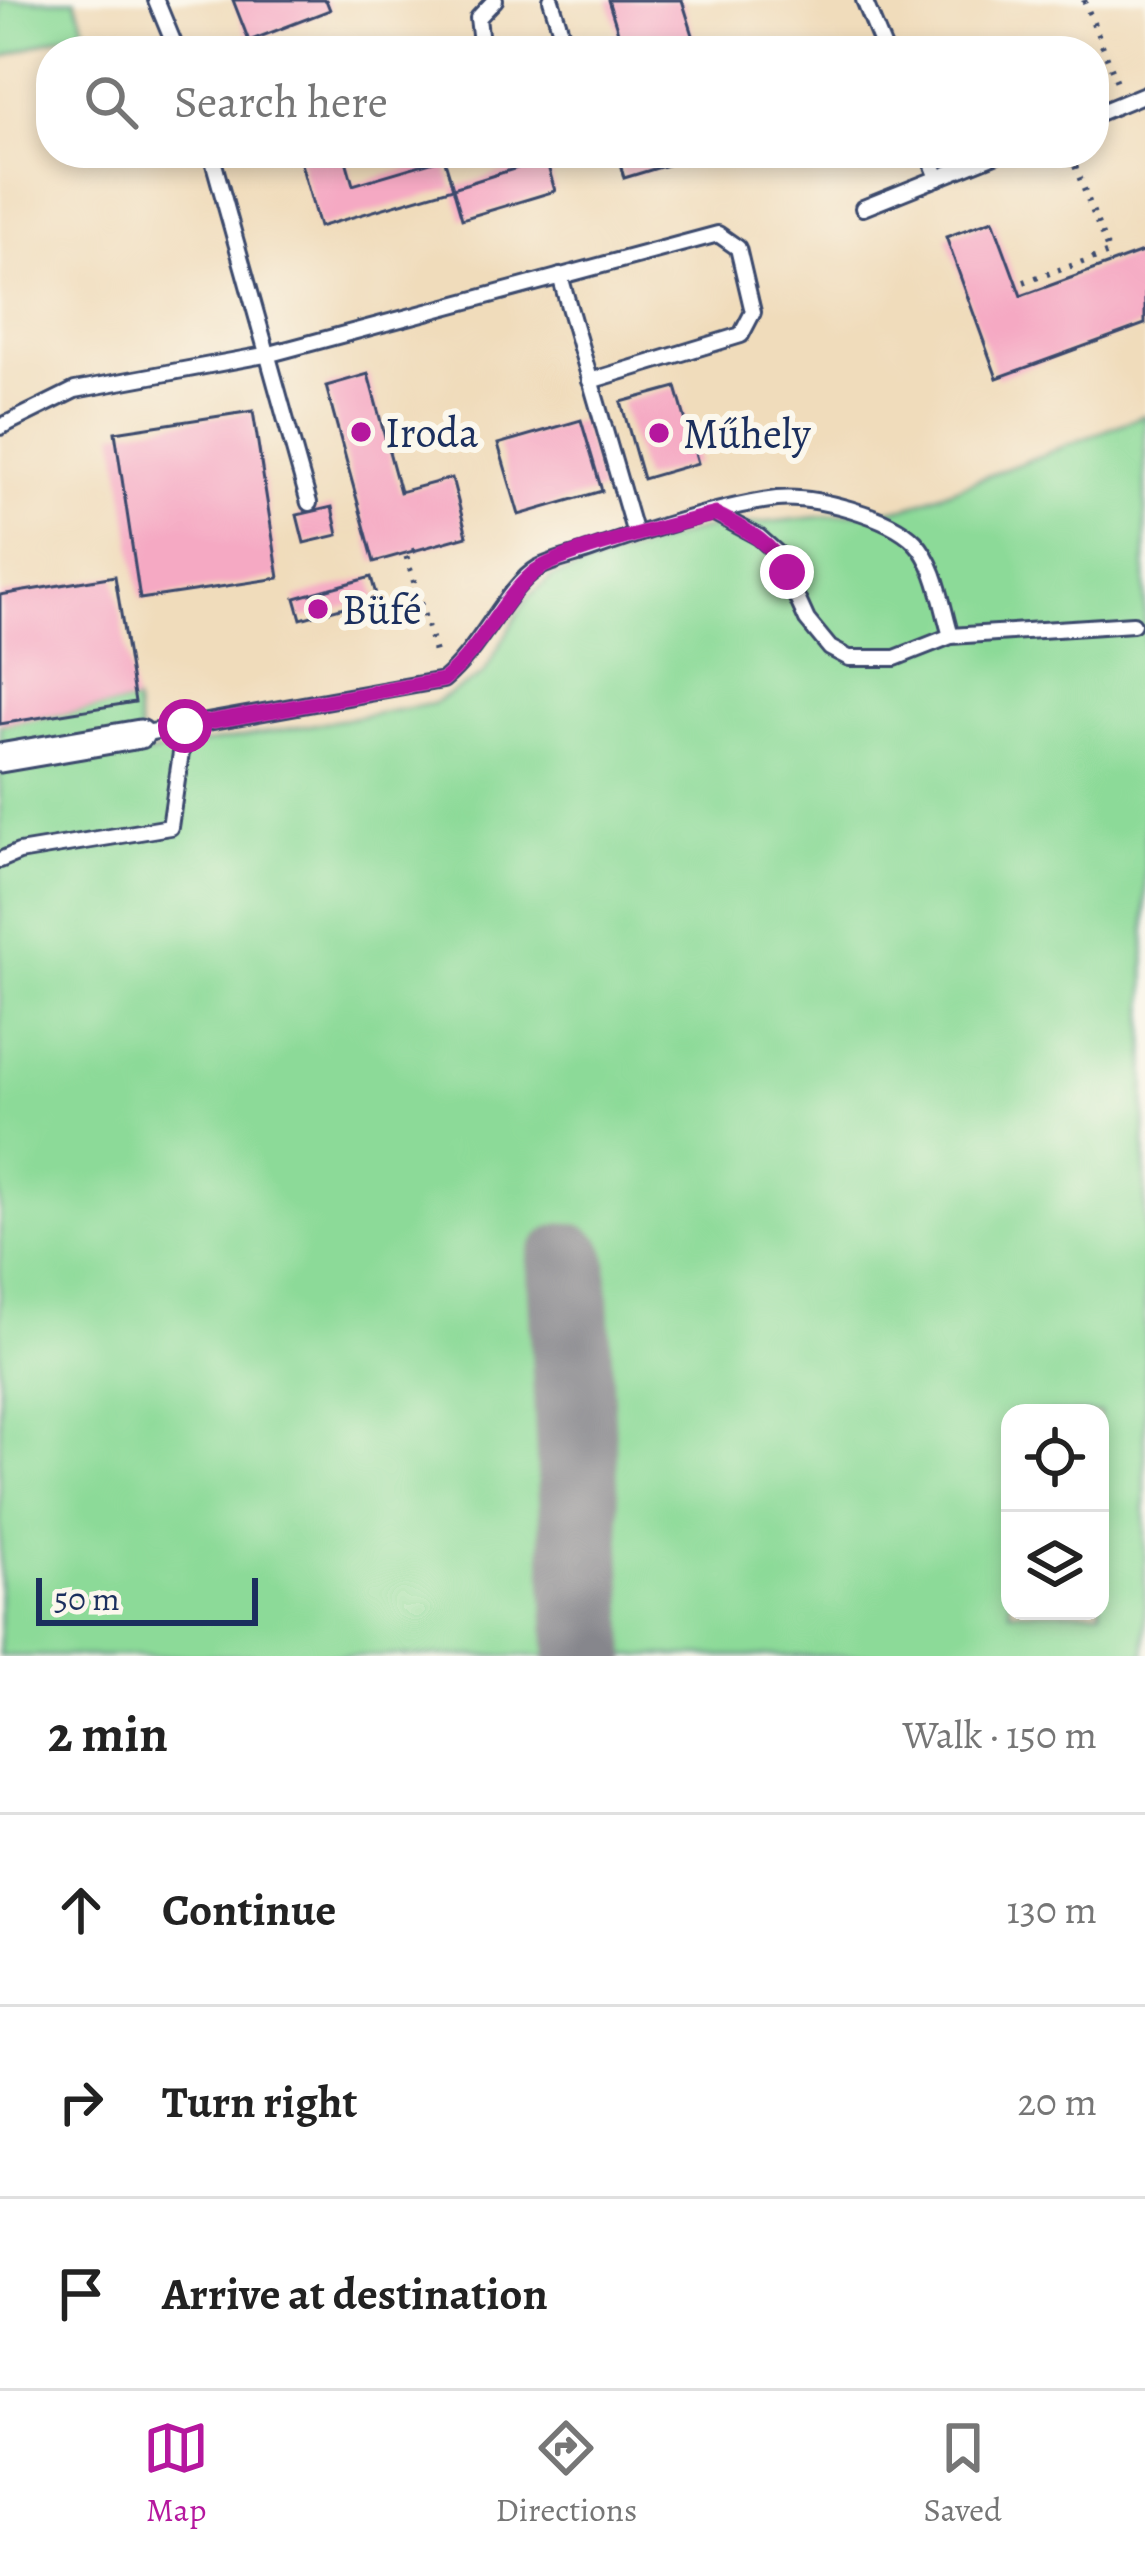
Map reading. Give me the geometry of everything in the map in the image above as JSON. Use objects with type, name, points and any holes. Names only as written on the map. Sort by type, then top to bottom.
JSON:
[{"type":"street","points":[[0,758],[140,734]]},
{"type":"lane","points":[[480,36],[478,18],[495,0]]},
{"type":"lane","points":[[550,0],[562,36]]},
{"type":"lane","points":[[864,0],[879,36]]},
{"type":"lane","points":[[158,1],[171,36]]},
{"type":"lane","points":[[1109,109],[1145,94]]},
{"type":"lane","points":[[215,168],[309,503]]},
{"type":"lane","points":[[934,168],[938,178]]},
{"type":"lane","points":[[862,208],[963,168]]},
{"type":"lane","points":[[0,427],[75,390],[270,354],[718,234],[738,248],[753,312],[741,335],[590,381]]},
{"type":"lane","points":[[560,276],[635,535]]},
{"type":"lane","points":[[140,734],[443,680],[465,662],[509,598],[536,569],[635,535],[779,499],[821,502],[904,533],[919,545],[929,565],[951,636]]},
{"type":"lane","points":[[716,514],[776,552],[807,620],[830,648],[849,658],[895,658],[951,636],[1133,624]]},
{"type":"lane","points":[[0,860],[170,827],[185,726]]},
{"type":"path","points":[[1084,0],[1098,36]]},
{"type":"path","points":[[1109,62],[1125,102]]},
{"type":"path","points":[[1024,282],[1109,253],[1076,168]]},
{"type":"path","points":[[415,550],[406,555],[443,680]]},
{"type":"green space","points":[[0,0],[75,0],[85,28],[62,36],[36,36],[36,45],[0,58]]},
{"type":"green space","points":[[1145,415],[1145,1656],[0,1656],[0,724],[135,702],[144,754],[432,704],[483,675],[527,598],[552,577],[703,529],[905,508]]},
{"type":"building","points":[[233,0],[326,0],[330,10],[262,36],[247,36]]},
{"type":"building","points":[[608,0],[682,0],[693,36],[619,36]]},
{"type":"building","points":[[302,168],[348,168],[353,185],[410,168],[447,168],[453,188],[319,227]]},
{"type":"building","points":[[517,168],[549,168],[555,191],[462,219],[453,188]]},
{"type":"building","points":[[621,168],[657,168],[624,178]]},
{"type":"building","points":[[993,220],[1021,296],[1145,251],[1145,324],[997,378],[946,237]]},
{"type":"building","name":"Iroda","points":[[368,374],[400,492],[452,478],[467,536],[374,562],[326,386]]},
{"type":"building","name":"Műhely","points":[[676,387],[698,463],[643,479],[621,402]]},
{"type":"building","points":[[253,411],[279,578],[140,599],[115,432]]},
{"type":"building","points":[[581,420],[602,491],[519,515],[498,444]]},
{"type":"building","points":[[332,507],[338,535],[304,543],[297,515]]},
{"type":"building","points":[[115,576],[135,702],[0,724],[0,595]]},
{"type":"building","name":"Büfé","points":[[371,577],[377,598],[301,619],[295,598]]},
{"type":"taxiway","points":[[567,1263],[586,1656]]},
{"type":"place","name":"Iroda","points":[[361,432]]},
{"type":"place","name":"Műhely","points":[[659,433]]},
{"type":"place","name":"Büfé","points":[[318,609]]},
{"type":"route","points":[[185,726],[443,680],[465,662],[509,598],[536,569],[716,514],[759,537],[776,552],[787,572]]}]
